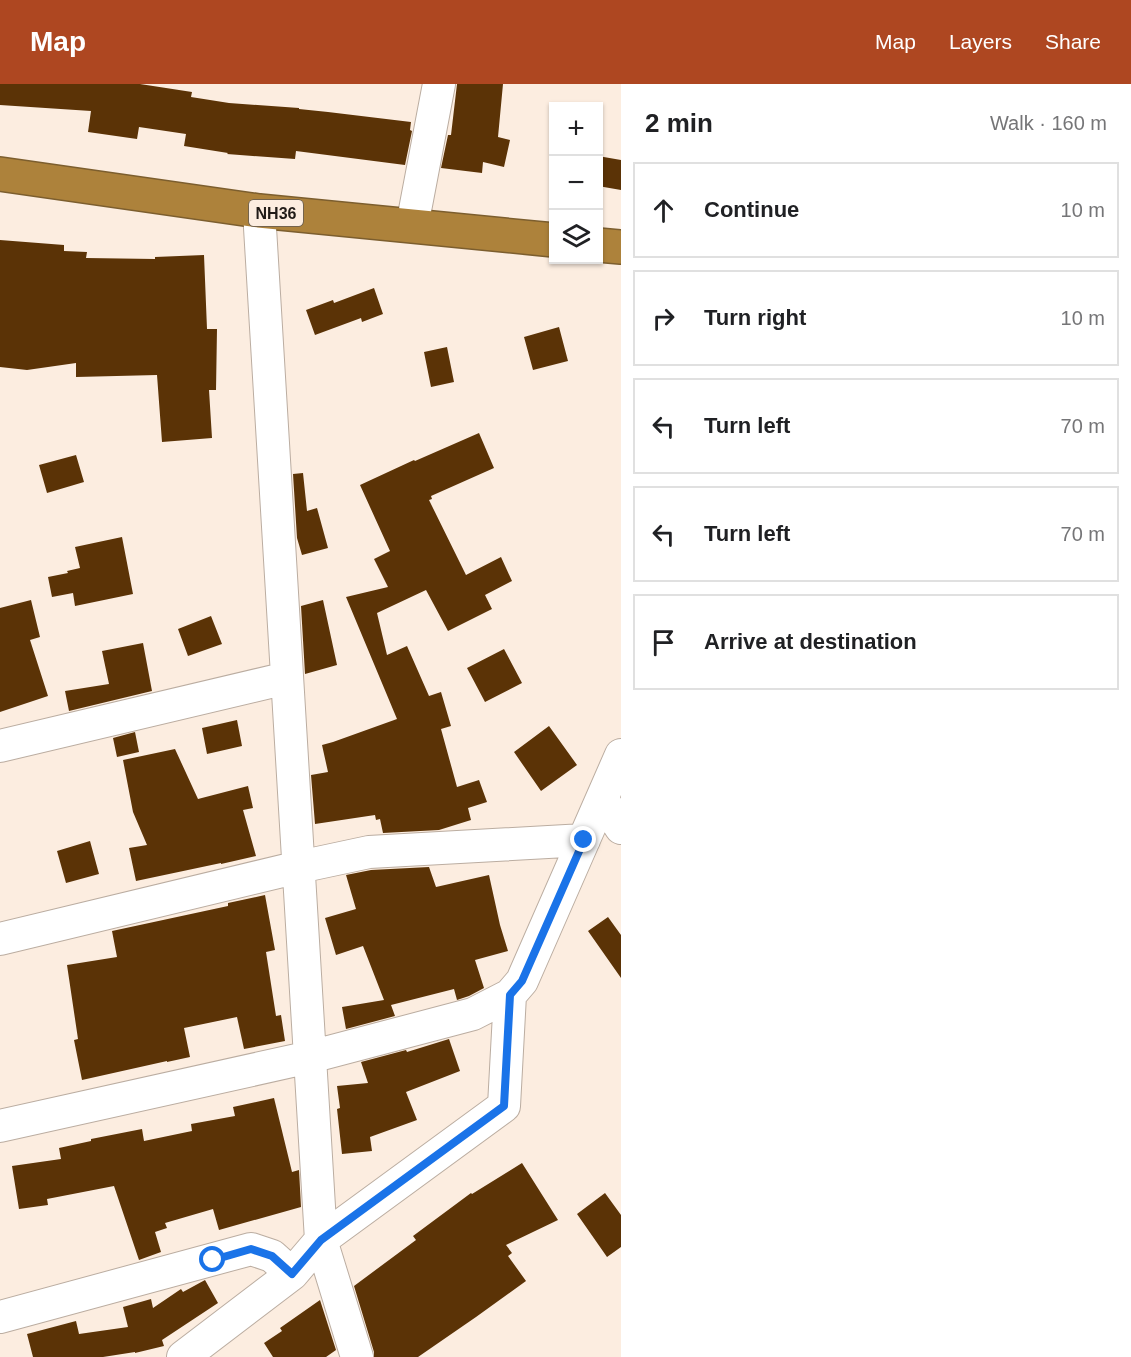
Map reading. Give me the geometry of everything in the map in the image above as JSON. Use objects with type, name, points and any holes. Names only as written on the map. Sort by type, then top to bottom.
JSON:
[{"type":"highway","name":"NH36","points":[[0,174],[259,211],[549,240]]},
{"type":"highway","points":[[603,245],[621,247]]},
{"type":"street","points":[[412,226],[440,84]]},
{"type":"street","points":[[259,211],[321,1240],[357,1357]]},
{"type":"street","points":[[0,746],[287,678]]},
{"type":"street","points":[[0,1126],[310,1057],[473,1014],[510,995],[522,981],[621,755]]},
{"type":"street","points":[[602,799],[621,828]]},
{"type":"street","points":[[0,939],[369,852],[584,840]]},
{"type":"street","points":[[183,1357],[292,1274],[321,1240],[504,1106],[510,995]]},
{"type":"street","points":[[0,1317],[251,1249],[272,1256],[292,1274]]},
{"type":"building","points":[[0,84],[140,84],[192,92],[191,97],[229,103],[299,108],[411,122],[410,130],[412,131],[405,165],[296,151],[295,159],[227,154],[184,146],[186,134],[139,127],[137,139],[88,132],[91,111],[0,105]]},
{"type":"building","points":[[457,84],[503,84],[498,137],[510,140],[504,167],[483,162],[482,173],[441,168],[448,135],[451,135]]},
{"type":"building","points":[[603,157],[621,160],[621,190],[603,187]]},
{"type":"building","points":[[0,240],[64,245],[64,251],[87,252],[86,258],[155,259],[155,257],[204,255],[207,329],[217,329],[216,390],[209,390],[212,438],[162,442],[157,375],[76,377],[76,363],[27,370],[0,367]]},
{"type":"building","points":[[374,288],[383,314],[362,322],[361,318],[315,335],[306,310],[333,300],[334,303]]},
{"type":"building","points":[[559,327],[568,361],[533,370],[524,337]]},
{"type":"building","points":[[447,347],[454,382],[431,387],[424,352]]},
{"type":"building","points":[[479,433],[494,468],[431,496],[432,499],[429,500],[466,575],[501,557],[512,581],[485,595],[492,609],[448,631],[426,590],[377,613],[387,655],[407,646],[429,696],[441,692],[451,726],[441,729],[457,787],[479,780],[487,802],[468,808],[471,820],[439,830],[383,833],[380,819],[376,820],[375,815],[315,824],[311,775],[328,772],[322,745],[397,719],[346,597],[388,587],[374,559],[390,551],[360,485]]},
{"type":"building","points":[[76,455],[84,482],[47,493],[39,465]]},
{"type":"building","points":[[303,473],[307,511],[317,508],[328,548],[302,555],[297,538],[293,474]]},
{"type":"building","points":[[122,537],[133,594],[75,606],[73,593],[52,597],[48,577],[80,568],[75,547]]},
{"type":"building","points":[[31,600],[40,637],[30,640],[48,696],[0,712],[0,608]]},
{"type":"building","points":[[323,600],[337,665],[305,674],[301,606]]},
{"type":"building","points":[[211,616],[222,644],[188,656],[178,629]]},
{"type":"building","points":[[143,643],[152,691],[69,711],[65,691],[109,684],[102,651]]},
{"type":"building","points":[[504,649],[522,683],[485,702],[467,668]]},
{"type":"building","points":[[237,720],[242,746],[207,754],[202,728]]},
{"type":"building","points":[[549,726],[577,765],[541,791],[514,752]]},
{"type":"building","points":[[135,732],[139,752],[117,757],[113,738]]},
{"type":"building","points":[[175,749],[198,799],[248,786],[253,808],[243,810],[256,856],[136,881],[129,848],[147,845],[133,812],[123,760]]},
{"type":"building","points":[[90,841],[99,874],[66,883],[57,851]]},
{"type":"building","points":[[429,867],[436,887],[489,875],[508,951],[475,960],[484,988],[469,996],[457,1000],[454,989],[391,1005],[395,1016],[346,1029],[342,1007],[384,1000],[363,946],[336,955],[325,918],[356,909],[346,875],[371,870]]},
{"type":"building","points":[[265,895],[275,950],[266,952],[276,1016],[281,1015],[285,1041],[244,1049],[237,1017],[184,1028],[190,1057],[82,1080],[74,1040],[78,1039],[67,965],[117,957],[112,931],[228,906],[228,903]]},
{"type":"building","points":[[608,917],[621,935],[621,978],[588,931]]},
{"type":"building","points":[[449,1039],[460,1071],[406,1092],[417,1120],[370,1137],[372,1151],[342,1154],[337,1086],[368,1083],[361,1062],[406,1050],[407,1052]]},
{"type":"building","points":[[274,1098],[292,1172],[299,1170],[301,1207],[219,1230],[213,1209],[165,1223],[167,1228],[155,1232],[161,1252],[139,1260],[114,1186],[47,1199],[48,1205],[19,1209],[12,1166],[61,1159],[59,1148],[142,1129],[144,1141],[192,1131],[191,1124],[235,1116],[233,1107]]},
{"type":"building","points":[[522,1163],[558,1220],[506,1245],[512,1253],[508,1256],[526,1281],[418,1357],[374,1357],[354,1286],[416,1240],[413,1236],[471,1193]]},
{"type":"building","points":[[605,1193],[621,1215],[621,1247],[607,1257],[577,1214]]},
{"type":"building","points":[[205,1280],[218,1303],[162,1340],[164,1346],[103,1357],[33,1357],[27,1334],[76,1321],[79,1334],[128,1327],[123,1307],[151,1299],[153,1308],[181,1289],[183,1292]]},
{"type":"building","points":[[320,1300],[336,1350],[326,1357],[273,1357],[264,1343],[282,1331],[280,1328]]},
{"type":"route","points":[[213,1260],[251,1249],[272,1256],[292,1274],[321,1240],[504,1106],[510,995],[522,981],[584,840]]}]
